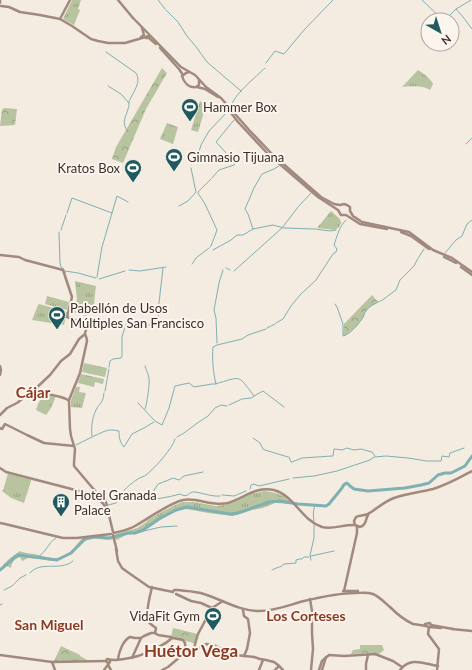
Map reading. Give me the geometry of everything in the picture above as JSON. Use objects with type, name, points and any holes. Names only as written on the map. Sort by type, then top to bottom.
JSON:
[{"type":"street","points":[[0,0],[0,5],[20,12],[40,14],[60,19],[94,40],[121,44],[129,43],[149,36]]},
{"type":"street","points":[[60,19],[70,0]]},
{"type":"street","points":[[118,0],[179,69],[187,84],[191,87],[205,89],[216,96],[248,132],[278,162],[318,197],[338,210],[341,214],[360,224],[408,234],[472,274]]},
{"type":"street","points":[[133,18],[181,67],[195,76],[224,101],[280,162],[320,197],[340,205],[347,205],[355,218],[362,222],[409,232],[433,250],[452,258],[472,274]]},
{"type":"street","points":[[139,39],[144,35],[142,28]]},
{"type":"street","points":[[139,39],[149,38],[157,43]]},
{"type":"street","points":[[183,75],[189,72]]},
{"type":"street","points":[[197,87],[199,84],[198,80]]},
{"type":"street","points":[[338,210],[340,205]]},
{"type":"street","points":[[346,216],[350,211]]},
{"type":"street","points":[[0,255],[19,257],[63,270],[72,297],[67,317],[88,325],[85,334],[87,340],[80,373],[69,400],[70,429],[74,446],[74,466],[101,500],[107,510]]},
{"type":"street","points":[[0,415],[7,408],[33,391],[47,378],[61,361],[71,352],[79,339],[85,334]]},
{"type":"street","points":[[0,366],[0,375]]},
{"type":"street","points":[[33,391],[69,400]]},
{"type":"street","points":[[0,428],[2,429],[5,424],[50,444],[74,446]]},
{"type":"street","points":[[0,468],[6,472],[104,497],[118,560],[122,568],[143,583],[152,587],[175,592],[191,601],[201,603],[212,608]]},
{"type":"street","points":[[348,525],[354,522],[356,517],[359,515],[363,516],[394,498],[442,486],[472,471]]},
{"type":"street","points":[[0,523],[63,538],[113,535],[132,528],[176,502],[190,500],[222,504],[234,501],[250,492],[262,489],[273,490],[287,496],[306,517],[313,523],[320,526],[331,528],[348,525],[364,526],[366,522],[365,520],[369,513]]},
{"type":"street","points":[[101,500],[105,500]]},
{"type":"street","points":[[363,516],[365,520]]},
{"type":"street","points":[[344,591],[357,533],[357,526],[354,522]]},
{"type":"street","points":[[345,586],[350,591]]},
{"type":"street","points":[[340,592],[345,586]]},
{"type":"street","points":[[118,660],[122,646],[126,639],[130,637],[141,638],[153,633],[156,628],[149,622],[147,616],[152,587]]},
{"type":"street","points":[[175,592],[181,590],[197,592],[243,610],[262,611],[280,608],[330,594]]},
{"type":"street","points":[[344,591],[359,593]]},
{"type":"street","points":[[310,600],[319,596],[344,591],[365,592],[373,593],[382,598],[390,607]]},
{"type":"street","points":[[340,592],[365,592],[382,598]]},
{"type":"street","points":[[376,596],[404,619],[410,622],[472,631]]},
{"type":"street","points":[[310,600],[312,611],[313,649],[311,670]]},
{"type":"street","points":[[195,650],[198,634],[212,608],[223,601]]},
{"type":"street","points":[[243,610],[244,616],[248,619],[250,630],[248,646],[244,656]]},
{"type":"street","points":[[430,626],[428,634],[439,649],[437,670]]},
{"type":"street","points":[[153,633],[183,640],[185,643],[186,652]]},
{"type":"street","points":[[132,658],[141,638]]},
{"type":"street","points":[[0,655],[52,662],[108,663],[148,653],[155,648],[166,644],[172,638]]},
{"type":"street","points":[[186,652],[192,653],[200,646],[207,644],[235,655],[254,657],[260,660],[274,662],[283,670]]},
{"type":"street","points":[[162,670],[171,665],[186,652]]},
{"type":"street","points":[[319,670],[322,661],[329,655],[375,654],[393,661],[401,668],[408,663],[417,661],[438,666]]},
{"type":"street","points":[[366,670],[368,655]]},
{"type":"street","points":[[323,670],[326,657]]},
{"type":"street","points":[[259,670],[263,660]]},
{"type":"street","points":[[52,662],[55,670]]},
{"type":"street","points":[[104,670],[108,663]]},
{"type":"street","points":[[108,663],[111,670]]},
{"type":"street","points":[[275,670],[279,666]]},
{"type":"green space","points":[[72,0],[81,0],[78,9],[80,10],[74,25],[63,19]]},
{"type":"green space","points":[[162,68],[167,73],[146,109],[123,163],[112,159],[116,147]]},
{"type":"green space","points":[[418,70],[427,76],[432,82],[433,84],[430,90],[427,88],[413,86],[402,87]]},
{"type":"green space","points":[[200,101],[206,105],[198,132],[191,130]]},
{"type":"green space","points":[[4,108],[17,109],[15,125],[0,126],[2,110]]},
{"type":"green space","points":[[167,123],[178,127],[173,144],[160,139]]},
{"type":"green space","points":[[331,211],[340,219],[341,223],[339,227],[335,230],[317,228]]},
{"type":"green space","points":[[75,281],[96,286],[94,306],[90,305],[86,316],[70,311],[77,300]]},
{"type":"green space","points":[[372,295],[378,302],[368,308],[357,325],[343,336],[344,324]]},
{"type":"green space","points":[[47,296],[69,302],[67,310],[45,304]]},
{"type":"green space","points":[[39,304],[67,312],[64,325],[32,320]]},
{"type":"green space","points":[[84,363],[107,368],[105,377],[82,372]]},
{"type":"green space","points":[[81,374],[104,379],[103,384],[95,382],[94,387],[78,383]]},
{"type":"green space","points":[[76,387],[80,387],[79,392],[86,393],[82,408],[71,407],[71,400]]},
{"type":"green space","points":[[47,395],[56,396],[46,415],[36,410],[41,398],[45,400]]},
{"type":"green space","points":[[8,474],[31,480],[24,503],[11,498],[2,491]]},
{"type":"green space","points":[[8,474],[31,480],[27,494],[4,488]]},
{"type":"green space","points":[[264,491],[280,494],[293,504],[275,503],[263,508],[233,516],[186,509],[165,517],[146,528],[144,532],[126,535],[117,540],[115,539],[116,534],[137,528],[163,511],[182,502],[194,502],[216,506],[224,505],[235,502],[251,494]]},
{"type":"green space","points":[[94,536],[105,538],[109,536],[112,539],[107,540],[93,538],[84,541],[72,554],[61,559],[52,561],[28,558],[22,561],[20,557],[14,561],[11,568],[3,565],[20,551],[49,558],[65,556],[82,538]]},
{"type":"green space","points":[[173,628],[198,634],[194,643],[171,637]]},
{"type":"green space","points":[[360,645],[382,645],[384,650],[379,654],[351,654],[353,650],[360,649]]},
{"type":"green space","points":[[61,646],[80,655],[89,661],[54,661]]},
{"type":"waterway","points":[[158,0],[165,9]]},
{"type":"waterway","points":[[266,63],[275,51],[284,54],[304,30],[333,0]]},
{"type":"waterway","points":[[422,0],[435,12]]},
{"type":"waterway","points":[[456,9],[471,0]]},
{"type":"waterway","points":[[453,12],[456,9],[459,12]]},
{"type":"waterway","points":[[166,10],[178,22],[207,62],[241,91]]},
{"type":"waterway","points":[[460,14],[472,29]]},
{"type":"waterway","points":[[106,52],[136,73],[138,77],[136,88],[129,102],[125,119],[124,124],[126,129]]},
{"type":"waterway","points":[[231,107],[232,102],[240,92],[265,68]]},
{"type":"waterway","points":[[108,86],[121,94],[129,103]]},
{"type":"waterway","points":[[192,164],[198,155],[201,145],[209,131],[228,111]]},
{"type":"waterway","points":[[212,178],[219,170],[235,164],[216,142],[234,120]]},
{"type":"waterway","points":[[466,144],[472,138]]},
{"type":"waterway","points":[[253,229],[245,209],[262,174],[279,166]]},
{"type":"waterway","points":[[179,206],[188,201],[196,192],[191,168]]},
{"type":"waterway","points":[[210,247],[217,230],[198,192],[211,179]]},
{"type":"waterway","points":[[234,271],[282,228],[311,193]]},
{"type":"waterway","points":[[97,277],[102,247],[117,196],[128,202]]},
{"type":"waterway","points":[[67,213],[72,198],[112,213]]},
{"type":"waterway","points":[[61,230],[66,215]]},
{"type":"waterway","points":[[276,323],[283,319],[300,295],[316,280],[333,254],[336,252],[337,249],[334,245],[340,228],[346,220]]},
{"type":"waterway","points":[[445,253],[456,240],[462,236],[467,224],[472,220]]},
{"type":"waterway","points":[[213,250],[237,235],[243,235],[253,229],[273,225],[284,228],[330,231],[336,230]]},
{"type":"waterway","points":[[59,232],[60,263],[61,267],[64,269]]},
{"type":"waterway","points":[[192,264],[196,258],[209,248]]},
{"type":"waterway","points":[[381,301],[396,290],[400,280],[414,266],[424,249]]},
{"type":"waterway","points":[[129,270],[140,271],[166,267]]},
{"type":"waterway","points":[[158,322],[163,268]]},
{"type":"waterway","points":[[226,268],[230,270]]},
{"type":"waterway","points":[[217,343],[216,318],[214,310],[223,270]]},
{"type":"waterway","points":[[65,273],[65,271],[78,273],[96,278]]},
{"type":"waterway","points":[[99,279],[125,271]]},
{"type":"waterway","points":[[335,304],[343,324],[343,336],[348,334],[356,327],[363,318],[365,312],[372,305],[380,301]]},
{"type":"waterway","points":[[109,367],[110,361],[121,358],[122,356],[122,337],[126,324],[129,322],[148,325],[157,324]]},
{"type":"waterway","points":[[267,328],[275,324]]},
{"type":"waterway","points":[[216,384],[213,366],[213,347],[242,339],[248,335],[266,329]]},
{"type":"waterway","points":[[145,366],[149,376],[149,381],[145,409]]},
{"type":"waterway","points":[[105,391],[109,369]]},
{"type":"waterway","points":[[138,403],[155,421],[162,425],[169,408],[175,386],[189,383],[194,387],[238,379],[244,383],[254,396],[263,391],[284,407]]},
{"type":"waterway","points":[[92,436],[94,417],[96,410],[104,397],[104,393]]},
{"type":"waterway","points":[[229,405],[242,399],[251,398],[254,396]]},
{"type":"waterway","points":[[177,437],[208,416],[215,408],[221,405],[227,406]]},
{"type":"waterway","points":[[76,445],[103,432],[111,430],[119,431],[120,440],[124,447],[132,434],[154,422]]},
{"type":"waterway","points":[[253,438],[260,443],[263,449],[288,457]]},
{"type":"waterway","points":[[120,499],[118,499],[126,488],[139,478],[145,476],[158,463],[171,448],[175,439]]},
{"type":"waterway","points":[[289,457],[292,462],[302,458],[333,456],[334,449],[342,450],[347,448],[354,450],[361,449],[372,452],[375,456]]},
{"type":"waterway","points":[[293,478],[314,476],[337,471],[370,460],[374,457],[386,456],[427,461],[441,461],[442,456],[449,457],[450,453],[464,448]]},
{"type":"waterway","points":[[0,570],[19,555],[57,560],[71,553],[85,539],[94,537],[110,538],[128,533],[135,533],[143,530],[176,510],[187,507],[230,514],[238,513],[269,502],[279,501],[326,506],[347,483],[354,489],[368,491],[421,485],[429,483],[438,475],[451,473],[465,466],[472,456]]},
{"type":"waterway","points":[[166,481],[173,478],[179,480],[184,476],[203,472]]},
{"type":"waterway","points":[[250,489],[251,485],[254,484],[259,486],[289,479]]},
{"type":"waterway","points":[[108,505],[116,503],[118,500],[138,500],[143,496],[151,495],[158,484],[166,481]]},
{"type":"waterway","points":[[222,495],[234,496],[246,491]]},
{"type":"waterway","points":[[140,500],[180,494],[185,496],[193,492],[220,496]]},
{"type":"waterway","points":[[314,521],[313,513],[315,505]]},
{"type":"waterway","points":[[311,560],[310,555],[314,538],[314,525]]},
{"type":"waterway","points":[[135,533],[161,527],[177,526]]},
{"type":"waterway","points":[[39,557],[56,538]]},
{"type":"waterway","points":[[311,556],[334,551]]},
{"type":"waterway","points":[[272,570],[284,564],[296,563],[296,560],[309,557]]},
{"type":"waterway","points":[[30,573],[34,569],[40,567],[62,566],[73,561]]},
{"type":"waterway","points":[[4,590],[12,586],[20,578],[26,575]]},
{"type":"place","name":"Hammer Box","points":[[190,122]]},
{"type":"place","name":"Gimnasio Tijuana","points":[[174,172]]},
{"type":"place","name":"Kratos Box","points":[[133,183]]},
{"type":"place","name":"Pabellón de Usos Múltiples San Francisco","points":[[57,330]]},
{"type":"place","name":"Hotel Granada Palace","points":[[61,517]]},
{"type":"place","name":"VidaFit Gym","points":[[213,631]]},
{"type":"district","name":"Cájar","points":[[33,393]]},
{"type":"district","name":"Los Corteses","points":[[306,616]]},
{"type":"district","name":"San Miguel","points":[[49,625]]},
{"type":"district","name":"Huétor Vega","points":[[191,651]]}]
